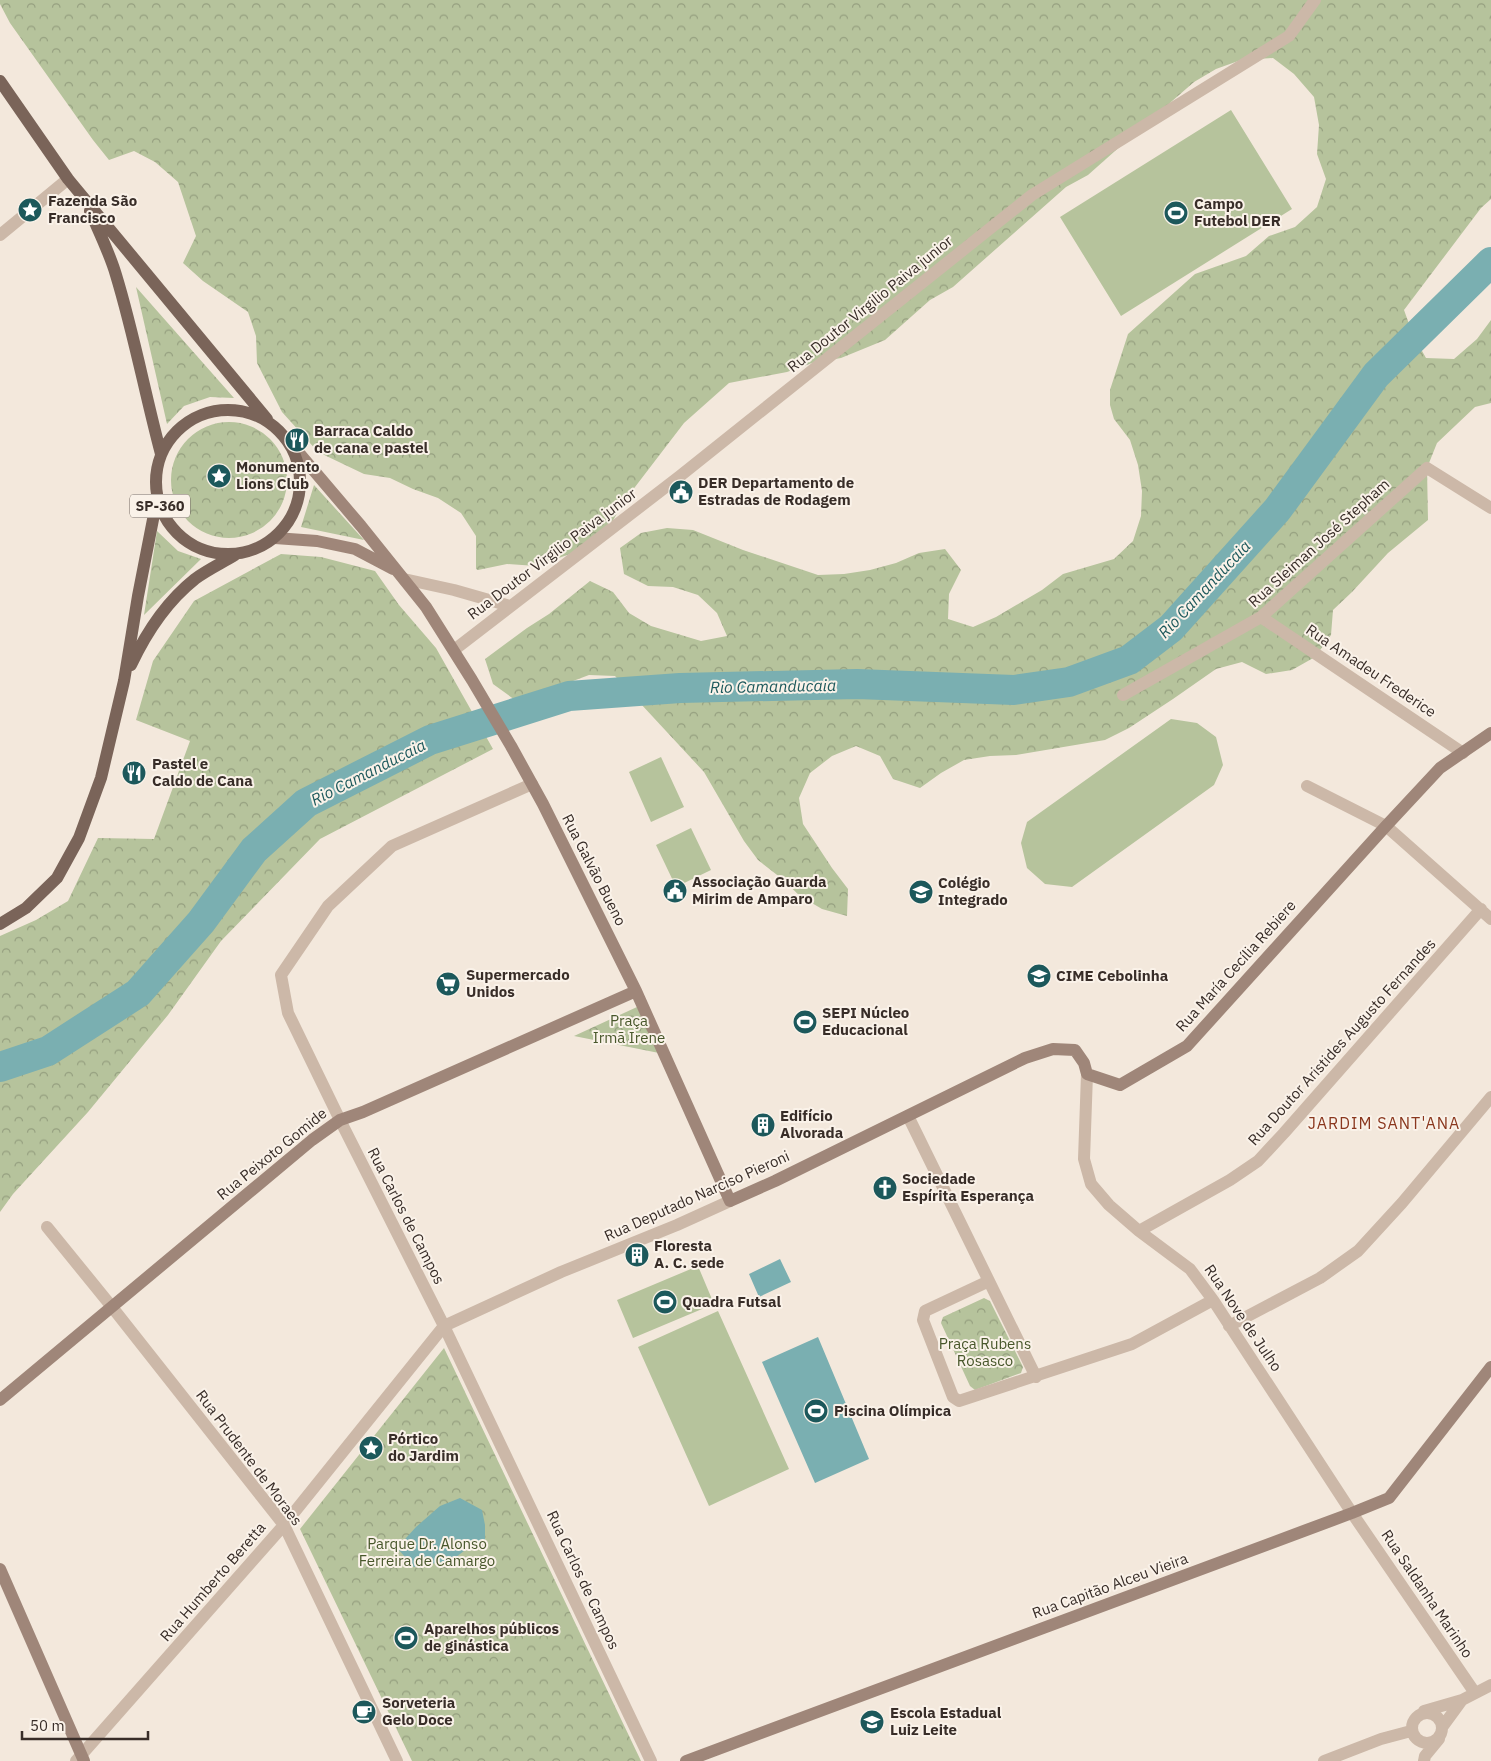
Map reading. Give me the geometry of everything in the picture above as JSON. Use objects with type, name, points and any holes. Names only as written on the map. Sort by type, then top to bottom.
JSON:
[{"type":"main road","name":"SP-360","points":[[0,80],[68,179],[269,421],[287,439],[297,458],[301,480],[298,502],[289,522],[275,538],[256,549],[236,555],[195,578],[166,607],[142,642],[124,681]]},
{"type":"main road","name":"SP-360","points":[[85,200],[116,273],[161,454]]},
{"type":"main road","name":"SP-360","points":[[0,924],[26,908],[57,878],[79,838],[101,778],[124,681],[157,499],[155,476],[161,454],[175,432],[196,417],[220,410],[246,411],[269,421]]},
{"type":"main road","name":"SP-360","points":[[157,499],[165,519],[178,535],[195,547],[215,554],[236,555]]},
{"type":"street","name":"Rua Doutor Virgilio Paiva junior","points":[[454,650],[703,458],[1032,196],[1289,36],[1315,0]]},
{"type":"street","points":[[0,234],[68,179]]},
{"type":"street","name":"Rua Galvão Bueno","points":[[287,439],[426,607],[511,746],[636,991],[730,1201]]},
{"type":"street","name":"Rua Sleiman José Stepham","points":[[1123,695],[1261,617],[1427,468],[1491,508]]},
{"type":"street","name":"Rua Galvão Bueno","points":[[275,538],[317,541],[355,549],[401,575]]},
{"type":"street","points":[[401,575],[510,606]]},
{"type":"street","name":"Rua Amadeu Frederice","points":[[1261,617],[1463,753]]},
{"type":"street","name":"Rua María Cecília Rebiere","points":[[1087,1074],[1120,1085],[1187,1046],[1440,768],[1491,733]]},
{"type":"street","name":"Rua Carlos de Campos","points":[[532,784],[392,846],[328,906],[281,975],[288,1013],[444,1326],[651,1761]]},
{"type":"street","points":[[1307,786],[1386,826],[1435,871],[1482,909],[1491,919]]},
{"type":"street","name":"Rua Doutor Aristides Augusto Fernandes","points":[[1139,1231],[1230,1180],[1258,1161],[1482,909]]},
{"type":"street","name":"Rua Peixoto Gomide","points":[[0,1400],[312,1140],[340,1120],[363,1112],[636,991]]},
{"type":"street","name":"Rua Deputado Narciso Pieroni","points":[[444,1326],[561,1272],[677,1225],[730,1201],[1025,1058],[1053,1050],[1074,1050],[1084,1063],[1087,1074]]},
{"type":"street","name":"Rua Nove de Julho","points":[[1087,1074],[1084,1159],[1091,1184],[1109,1205],[1139,1231],[1190,1269],[1213,1300],[1352,1513]]},
{"type":"street","points":[[1229,1326],[1320,1278],[1358,1251],[1402,1203],[1491,1097]]},
{"type":"street","points":[[908,1116],[1036,1377]]},
{"type":"street","name":"Rua Prudente de Moraes","points":[[47,1227],[284,1525],[397,1761]]},
{"type":"street","points":[[989,1281],[925,1312],[923,1320],[953,1397],[959,1401],[1132,1344],[1213,1300]]},
{"type":"street","name":"Rua Humberto Beretta","points":[[80,1759],[284,1525],[444,1326]]},
{"type":"street","name":"Rua Capitão Alceu Vieira","points":[[686,1761],[1389,1498],[1491,1367]]},
{"type":"street","name":"Rua Saldanha Marinho","points":[[1352,1513],[1475,1693]]},
{"type":"street","points":[[0,1569],[80,1759]]},
{"type":"street","points":[[1424,1758],[1415,1736],[1414,1719],[1424,1712],[1462,1700],[1491,1685]]},
{"type":"street","points":[[1424,1758],[1439,1738],[1443,1726],[1462,1700]]},
{"type":"street","points":[[1424,1712],[1437,1714],[1443,1726]]},
{"type":"street","points":[[1324,1761],[1381,1739],[1415,1736],[1429,1744],[1439,1738]]},
{"type":"green space","points":[[0,0],[1491,0],[1491,199],[1481,208],[1404,310],[1413,335],[1426,358],[1454,359],[1477,339],[1491,320],[1491,403],[1475,407],[1437,443],[1427,468],[1428,520],[1388,553],[1333,610],[1331,635],[1315,657],[1292,670],[1266,674],[1242,662],[1216,669],[1129,728],[1105,740],[1016,755],[964,760],[920,788],[893,779],[880,756],[856,746],[832,756],[810,773],[799,798],[803,824],[848,889],[847,916],[822,909],[800,896],[758,860],[744,841],[704,772],[615,676],[589,675],[541,693],[515,700],[493,684],[485,659],[549,614],[590,581],[613,592],[629,613],[651,626],[701,641],[727,636],[717,613],[698,595],[673,587],[648,586],[624,574],[620,548],[641,533],[667,528],[693,530],[743,550],[818,575],[870,570],[896,563],[919,553],[945,549],[961,570],[949,594],[948,619],[973,627],[996,617],[1042,590],[1063,574],[1114,559],[1133,541],[1141,516],[1142,491],[1138,465],[1130,440],[1114,419],[1110,405],[1110,390],[1128,334],[1195,274],[1246,256],[1269,236],[1295,227],[1317,207],[1326,179],[1317,154],[1319,125],[1314,97],[1294,74],[1273,58],[1241,60],[1216,69],[1194,82],[1171,102],[1156,122],[1133,135],[1088,175],[1066,187],[953,287],[930,300],[885,340],[841,358],[812,363],[787,372],[729,383],[684,423],[622,504],[609,528],[587,548],[536,566],[507,564],[478,570],[476,569],[476,536],[461,513],[438,498],[390,478],[364,474],[318,452],[282,412],[257,363],[256,336],[248,312],[203,281],[183,263],[196,236],[178,182],[155,162],[134,151],[109,160],[10,23],[0,4]]},
{"type":"green space","name":"Campo Futebol DER","points":[[1231,110],[1292,209],[1121,316],[1060,217]]},
{"type":"green space","points":[[136,287],[234,398],[210,397],[184,406],[167,424]]},
{"type":"green space","points":[[229,422],[251,426],[270,439],[283,458],[287,480],[283,502],[270,521],[251,534],[229,538],[207,534],[188,521],[175,502],[171,480],[175,458],[188,439],[207,426]]},
{"type":"green space","points":[[314,485],[364,540],[301,527]]},
{"type":"green space","points":[[157,531],[178,551],[201,559],[144,615]]},
{"type":"green space","points":[[281,554],[321,557],[375,571],[399,605],[436,648],[493,749],[320,839],[221,941],[168,1015],[88,1112],[13,1194],[0,1212],[0,936],[36,920],[68,901],[98,838],[154,839],[190,741],[136,720],[153,661],[194,601]]},
{"type":"green space","points":[[1171,719],[1197,723],[1216,737],[1223,765],[1214,785],[1072,887],[1045,884],[1027,868],[1021,843],[1027,822]]},
{"type":"green space","points":[[661,757],[684,807],[651,822],[629,772]]},
{"type":"green space","points":[[691,828],[711,870],[676,887],[656,845]]},
{"type":"green space","name":"Praça Irmã Irene","points":[[637,1007],[659,1053],[574,1036]]},
{"type":"green space","name":"Quadra Futsal","points":[[698,1266],[714,1304],[633,1338],[617,1300]]},
{"type":"green space","name":"Praça Rubens Rosasco","points":[[984,1298],[990,1301],[1023,1367],[1021,1373],[975,1390],[970,1386],[941,1323],[943,1317]]},
{"type":"green space","points":[[718,1311],[789,1469],[709,1506],[638,1347]]},
{"type":"green space","name":"Parque Dr. Alonso Ferreira de Camargo","points":[[444,1348],[641,1761],[412,1761],[300,1529]]},
{"type":"water","points":[[780,1259],[791,1282],[759,1297],[749,1274]]},
{"type":"water","name":"Piscina Olímpica","points":[[818,1337],[869,1459],[815,1483],[762,1362]]},
{"type":"water","points":[[460,1498],[482,1510],[485,1540],[452,1560],[414,1567],[397,1548],[416,1527],[440,1506]]},
{"type":"waterway","name":"Rio Camanducaia","points":[[0,1067],[48,1051],[138,993],[201,922],[254,850],[306,803],[430,740],[569,696],[680,688],[857,684],[1014,690],[1069,682],[1129,660],[1171,628],[1277,510],[1376,375],[1491,262]]},
{"type":"place","name":"Fazenda São Francisco","points":[[30,210]]},
{"type":"place","name":"Campo Futebol DER","points":[[1176,213]]},
{"type":"place","name":"Barraca Caldo de cana e pastel","points":[[297,440]]},
{"type":"place","name":"Monumento Lions Club","points":[[219,476]]},
{"type":"place","name":"DER Departamento de Estradas de Rodagem","points":[[681,492]]},
{"type":"place","name":"Pastel e Caldo de Cana","points":[[134,773]]},
{"type":"place","name":"Associação Guarda Mirim de Amparo","points":[[675,891]]},
{"type":"place","name":"Colégio Integrado","points":[[921,892]]},
{"type":"place","name":"CIME Cebolinha","points":[[1039,976]]},
{"type":"place","name":"Supermercado Unidos","points":[[448,984]]},
{"type":"place","name":"SEPI Núcleo Educacional","points":[[805,1022]]},
{"type":"place","name":"Edifício Alvorada","points":[[763,1125]]},
{"type":"place","name":"Sociedade Espírita Esperança","points":[[885,1188]]},
{"type":"place","name":"Floresta A. C. sede","points":[[637,1255]]},
{"type":"place","name":"Quadra Futsal","points":[[665,1302]]},
{"type":"place","name":"Piscina Olímpica","points":[[816,1411]]},
{"type":"place","name":"Pórtico do Jardim","points":[[371,1448]]},
{"type":"place","name":"Aparelhos públicos de ginástica","points":[[406,1638]]},
{"type":"place","name":"Sorveteria Gelo Doce","points":[[364,1712]]},
{"type":"place","name":"Escola Estadual Luiz Leite","points":[[872,1722]]},
{"type":"district","name":"JARDIM SANT'ANA","points":[[1384,1123]]}]
